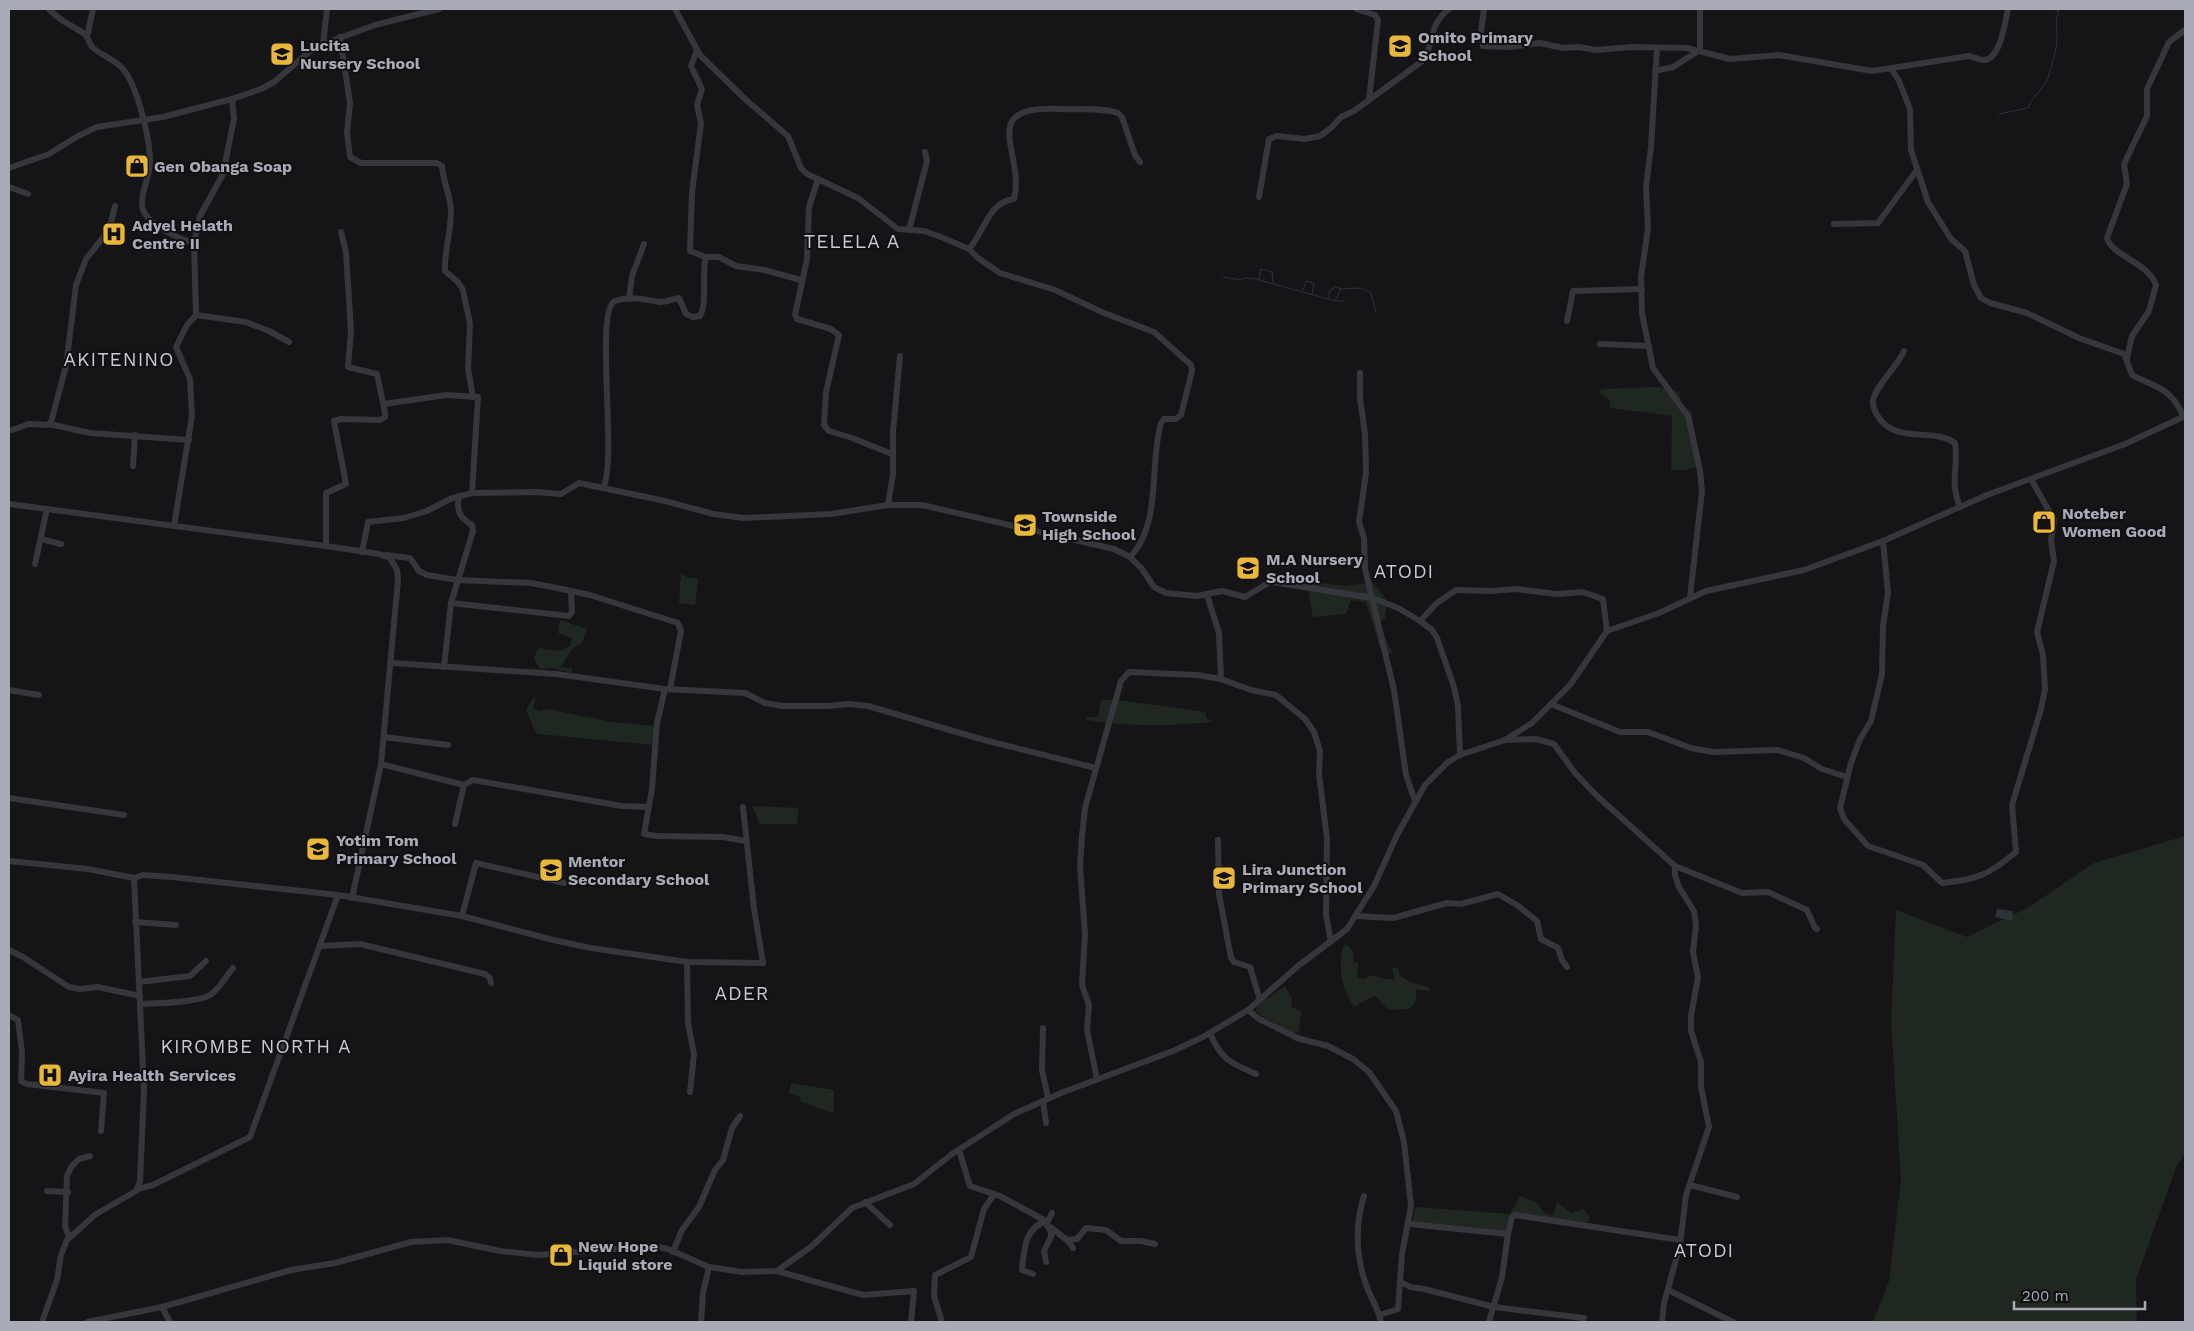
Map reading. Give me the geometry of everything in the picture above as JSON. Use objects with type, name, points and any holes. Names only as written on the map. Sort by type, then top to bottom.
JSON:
[{"type":"street","points":[[49,9],[58,19],[88,37]]},
{"type":"street","points":[[93,9],[88,37],[92,47],[113,59],[126,73],[143,121],[150,162],[142,201],[143,209],[164,232],[194,243]]},
{"type":"street","points":[[322,44],[327,9]]},
{"type":"street","points":[[9,168],[49,154],[78,136],[98,127],[143,121],[232,99],[267,86],[309,52],[322,44],[340,37],[439,9]]},
{"type":"street","points":[[675,9],[697,50],[745,99],[788,136],[801,168],[818,179],[858,198],[898,229],[935,234],[969,249],[978,258],[1000,273],[1055,290],[1104,313],[1154,332],[1191,365],[1192,370],[1181,415],[1176,419],[1164,419],[1161,422],[1146,526],[1141,543],[1130,557]]},
{"type":"street","points":[[1356,9],[1375,15],[1378,20],[1369,100]]},
{"type":"street","points":[[1259,196],[1269,139],[1277,136],[1305,139],[1320,136],[1341,117],[1354,111],[1423,60],[1436,21],[1449,9]]},
{"type":"street","points":[[1484,9],[1481,39],[1483,46],[1488,47],[1510,47],[1540,43],[1563,48],[1579,47],[1596,50],[1657,48],[1700,50],[1730,59],[1779,55],[1860,71],[1892,70],[1969,56],[1983,60],[1988,59],[1999,46],[2008,9]]},
{"type":"street","points":[[1700,9],[1700,50]]},
{"type":"street","points":[[776,1270],[812,1246],[852,1208],[898,1192],[914,1184],[959,1150],[1014,1114],[1097,1079],[1172,1051],[1248,1010],[1298,966],[1347,929],[1381,874],[1397,835],[1415,800],[1435,775],[1460,754],[1505,740],[1532,723],[1570,685],[1607,631],[1660,614],[1690,597],[1727,586],[1798,572],[1883,541],[1960,507],[2125,444],[2184,416],[2165,390],[2132,375],[2127,358],[2131,339],[2149,312],[2156,285],[2146,271],[2113,247],[2107,238],[2127,184],[2124,164],[2147,116],[2147,89],[2168,44],[2175,36],[2185,30]]},
{"type":"street","points":[[340,37],[350,103],[347,133],[350,156],[361,163],[437,163],[442,166],[443,180],[447,187],[451,211],[445,271],[458,282],[463,290],[470,324],[468,369],[473,397]]},
{"type":"street","points":[[1657,48],[1651,147],[1646,187],[1648,228],[1642,264],[1642,314],[1653,368],[1688,416],[1700,471],[1702,491],[1690,597]]},
{"type":"street","points":[[697,50],[691,66],[702,89],[697,105],[700,131],[692,192],[690,251],[706,257],[719,257],[736,266],[764,270],[801,280]]},
{"type":"street","points":[[1655,71],[1681,64],[1700,50]]},
{"type":"street","points":[[1892,70],[1899,81],[1910,109],[1911,144],[1917,170],[1928,202],[1935,217],[1952,241],[1966,251],[1974,286],[1981,298],[1990,303],[2027,313],[2079,338],[2115,350],[2127,358]]},
{"type":"street","points":[[174,526],[192,416],[192,386],[176,347],[179,339],[196,315],[194,243],[200,216],[223,174],[234,118],[232,99]]},
{"type":"street","points":[[969,249],[980,235],[992,212],[1006,200],[1014,199],[1016,181],[1010,153],[1011,134],[1013,121],[1020,113],[1039,108],[1118,113],[1122,118],[1135,155],[1140,162]]},
{"type":"street","points":[[909,230],[927,161],[925,152]]},
{"type":"street","points":[[1834,224],[1878,223],[1917,170]]},
{"type":"street","points":[[818,179],[809,207],[806,259],[795,308],[796,318],[831,330],[839,335],[826,392],[824,428],[892,454]]},
{"type":"street","points":[[9,187],[28,194]]},
{"type":"street","points":[[49,424],[66,366],[79,273],[86,259],[109,230],[115,206]]},
{"type":"street","points":[[326,546],[326,492],[346,484],[334,422],[340,419],[382,419],[385,416],[377,374],[348,367],[351,328],[346,252],[341,232]]},
{"type":"street","points":[[629,299],[632,276],[644,244]]},
{"type":"street","points":[[604,488],[607,480],[608,446],[606,330],[612,303],[641,298],[661,302],[679,298],[686,314],[693,317],[700,316],[703,306],[703,273],[706,257]]},
{"type":"street","points":[[1567,321],[1573,292],[1642,289]]},
{"type":"street","points":[[196,315],[246,322],[269,331],[289,342]]},
{"type":"street","points":[[1600,344],[1649,346]]},
{"type":"street","points":[[1904,351],[1873,399],[1874,409],[1882,422],[1889,427],[1908,434],[1947,439],[1955,442],[1957,455],[1953,479],[1960,507]]},
{"type":"street","points":[[888,505],[893,474],[892,454],[900,356]]},
{"type":"street","points":[[1360,373],[1366,473],[1359,522],[1364,538],[1365,569],[1394,690],[1406,775],[1415,800]]},
{"type":"street","points":[[384,404],[446,395],[478,398],[472,493]]},
{"type":"street","points":[[9,431],[29,424],[49,424],[90,433],[189,440]]},
{"type":"street","points":[[133,466],[135,435]]},
{"type":"street","points":[[1883,541],[1888,593],[1883,626],[1882,674],[1871,721],[1860,739],[1847,777],[1840,808],[1844,819],[1868,846],[1923,865],[1942,883],[1970,880],[1999,866],[2016,852],[2012,805],[2041,709],[2045,689],[2043,655],[2037,632],[2054,560],[2052,545],[2054,527],[2053,518],[2031,479]]},
{"type":"street","points":[[362,552],[368,522],[404,518],[459,496],[472,493],[561,494],[578,483],[713,514],[744,518],[832,514],[888,505],[935,507],[992,522],[1095,543],[1130,557],[1159,591],[1183,596],[1207,595],[1222,591],[1245,597],[1271,582],[1372,598],[1398,608],[1432,630],[1437,638],[1454,686],[1458,706],[1460,754]]},
{"type":"street","points":[[444,667],[451,603],[457,580],[465,561],[473,526],[464,520],[459,513],[459,496]]},
{"type":"street","points":[[9,504],[362,552],[406,556],[412,560],[422,573],[457,580],[531,583],[571,591],[678,623],[681,631],[668,689],[656,723],[652,789],[645,834],[723,837],[746,841]]},
{"type":"street","points":[[35,564],[47,509]]},
{"type":"street","points":[[41,538],[61,544]]},
{"type":"street","points":[[352,898],[381,764],[392,664],[398,580],[394,563],[385,555]]},
{"type":"street","points":[[1420,621],[1437,603],[1456,590],[1491,591],[1516,589],[1557,594],[1583,592],[1597,595],[1604,602],[1607,631]]},
{"type":"street","points":[[451,603],[569,616],[572,614],[571,591]]},
{"type":"street","points":[[1207,595],[1219,633],[1221,679]]},
{"type":"street","points":[[392,664],[556,674],[668,689],[745,693],[765,703],[783,706],[849,704],[868,706],[984,740],[1096,768]]},
{"type":"street","points":[[1097,1079],[1088,1030],[1089,1005],[1082,985],[1085,934],[1080,866],[1083,816],[1118,691],[1127,673],[1137,670],[1221,679],[1251,690],[1276,695],[1300,714],[1314,732],[1319,746],[1319,774],[1324,801],[1327,844],[1326,915],[1331,942]]},
{"type":"street","points":[[9,690],[39,696]]},
{"type":"street","points":[[1551,704],[1620,732],[1648,732],[1691,748],[1713,752],[1778,750],[1804,758],[1822,769],[1847,777]]},
{"type":"street","points":[[384,737],[448,745]]},
{"type":"street","points":[[1505,740],[1536,739],[1554,744],[1575,773],[1596,795],[1676,866],[1742,893],[1768,892],[1807,910],[1817,929]]},
{"type":"street","points":[[381,764],[464,785]]},
{"type":"street","points":[[456,824],[464,785],[470,780],[487,781],[534,792],[622,806],[648,807]]},
{"type":"street","points":[[9,798],[124,815]]},
{"type":"street","points":[[9,861],[85,869],[134,878],[143,876],[172,877],[338,895],[462,916],[566,943],[687,962],[763,964],[743,807]]},
{"type":"street","points":[[1218,840],[1219,894],[1231,958],[1233,961],[1250,967],[1260,1000]]},
{"type":"street","points":[[462,916],[476,863],[564,883]]},
{"type":"street","points":[[1662,1322],[1680,1240],[1685,1202],[1709,1127],[1701,1087],[1701,1062],[1691,1031],[1691,1016],[1698,977],[1693,952],[1696,924],[1694,911],[1679,887],[1676,866]]},
{"type":"street","points":[[134,878],[144,1106],[142,1170],[138,1189]]},
{"type":"street","points":[[1356,916],[1393,918],[1447,903],[1461,904],[1498,894],[1517,904],[1537,921],[1541,940],[1558,948],[1567,966]]},
{"type":"street","points":[[42,1322],[56,1280],[62,1249],[69,1237],[96,1214],[138,1189],[153,1185],[250,1137],[300,994],[338,895]]},
{"type":"street","points":[[135,922],[176,925]]},
{"type":"street","points":[[320,946],[360,944],[485,974],[490,978],[491,983]]},
{"type":"street","points":[[9,950],[24,956],[68,987],[98,987],[140,996]]},
{"type":"street","points":[[139,982],[190,976],[206,961]]},
{"type":"street","points":[[687,962],[688,1023],[694,1054],[690,1092]]},
{"type":"street","points":[[140,1004],[171,1003],[206,997],[214,992],[233,968]]},
{"type":"street","points":[[1248,1010],[1259,1019],[1297,1038],[1339,1050],[1369,1072],[1396,1111],[1410,1193],[1410,1224],[1402,1254],[1398,1309],[1380,1319],[1360,1268],[1357,1244],[1358,1216],[1364,1196]]},
{"type":"street","points":[[9,1015],[18,1020],[22,1052],[21,1081],[27,1084],[104,1093],[101,1131]]},
{"type":"street","points":[[1043,1028],[1042,1070],[1046,1100],[1046,1123]]},
{"type":"street","points":[[1210,1032],[1215,1045],[1230,1063],[1256,1074]]},
{"type":"street","points":[[673,1252],[682,1230],[698,1206],[715,1170],[723,1160],[732,1128],[740,1116]]},
{"type":"street","points":[[959,1150],[970,1186],[994,1194],[1048,1223],[1067,1240],[1072,1248]]},
{"type":"street","points":[[69,1237],[65,1226],[68,1192],[67,1176],[71,1167],[81,1158],[90,1156]]},
{"type":"street","points":[[1690,1185],[1737,1197]]},
{"type":"street","points":[[47,1191],[68,1192]]},
{"type":"street","points":[[942,1322],[934,1296],[935,1275],[971,1256],[984,1209],[994,1194]]},
{"type":"street","points":[[865,1202],[890,1225]]},
{"type":"street","points":[[1046,1262],[1044,1251],[1051,1237],[1048,1223],[1052,1213]]},
{"type":"street","points":[[1490,1322],[1502,1277],[1508,1234],[1512,1217],[1515,1215],[1680,1240]]},
{"type":"street","points":[[1033,1274],[1022,1270],[1029,1231],[1048,1223]]},
{"type":"street","points":[[1410,1224],[1508,1234]]},
{"type":"street","points":[[1067,1240],[1077,1240],[1086,1228],[1095,1228],[1106,1230],[1122,1241],[1155,1244]]},
{"type":"street","points":[[88,1322],[162,1307],[291,1270],[335,1263],[411,1242],[448,1240],[500,1251],[538,1255],[638,1245],[658,1246],[709,1267],[742,1272],[776,1270],[863,1295],[914,1291],[912,1322]]},
{"type":"street","points":[[701,1322],[709,1267]]},
{"type":"street","points":[[1400,1282],[1410,1287],[1494,1307],[1584,1318]]},
{"type":"street","points":[[1668,1290],[1732,1322]]},
{"type":"street","points":[[162,1307],[170,1322]]},
{"type":"shaded area","points":[[1660,387],[1680,393],[1679,406],[1691,411],[1701,466],[1684,470],[1671,470],[1672,416],[1610,408],[1609,399],[1598,392],[1603,389]]},
{"type":"shaded area","points":[[681,573],[686,577],[698,579],[695,605],[679,603]]},
{"type":"shaded area","points":[[1294,580],[1347,586],[1372,582],[1387,600],[1385,619],[1380,620],[1383,634],[1392,652],[1383,657],[1366,602],[1351,600],[1346,614],[1313,617],[1307,585],[1294,583]]},
{"type":"shaded area","points":[[560,620],[587,629],[582,643],[573,648],[560,667],[572,668],[572,673],[552,668],[540,669],[534,659],[538,648],[560,651],[570,646],[572,638],[558,633]]},
{"type":"shaded area","points":[[534,697],[536,698],[533,708],[540,711],[547,709],[612,722],[655,726],[653,745],[539,734],[535,732],[526,709]]},
{"type":"shaded area","points":[[1101,700],[1118,700],[1206,712],[1206,718],[1213,722],[1150,725],[1118,724],[1087,720],[1085,717],[1098,717]]},
{"type":"shaded area","points":[[752,806],[799,808],[797,824],[760,824]]},
{"type":"shaded area","points":[[2185,836],[2185,1154],[2177,1165],[2136,1279],[2137,1322],[1873,1322],[1889,1281],[1901,1180],[1891,1022],[1896,910],[1967,937],[2029,907],[2094,863]]},
{"type":"shaded area","points":[[1997,909],[2013,911],[2012,921],[1995,917]]},
{"type":"shaded area","points":[[1346,945],[1353,952],[1353,962],[1358,963],[1357,978],[1364,979],[1372,975],[1395,980],[1392,968],[1398,968],[1400,976],[1410,982],[1428,987],[1430,991],[1416,989],[1415,1002],[1409,1008],[1399,1010],[1387,1009],[1375,995],[1354,1007],[1343,985],[1341,972],[1343,947]]},
{"type":"shaded area","points":[[1285,986],[1292,998],[1291,1007],[1301,1011],[1299,1031],[1294,1034],[1263,1017],[1256,1011],[1257,1006]]},
{"type":"shaded area","points":[[791,1083],[834,1090],[834,1112],[801,1102],[800,1097],[789,1093]]},
{"type":"shaded area","points":[[1520,1196],[1535,1202],[1546,1214],[1553,1215],[1557,1202],[1571,1213],[1584,1209],[1590,1219],[1585,1224],[1519,1213],[1512,1220],[1508,1232],[1412,1222],[1416,1207],[1510,1214]]},
{"type":"waterway","points":[[1999,114],[2028,108],[2047,80],[2056,46],[2059,11],[2051,9]]},
{"type":"waterway","points":[[1259,279],[1261,269],[1272,272],[1273,282]]},
{"type":"waterway","points":[[1223,277],[1240,280],[1245,278],[1256,279],[1335,301],[1341,289],[1361,288],[1371,293],[1376,313]]},
{"type":"waterway","points":[[1303,290],[1306,281],[1314,283],[1312,294]]},
{"type":"waterway","points":[[1328,298],[1330,290],[1336,287],[1341,289]]},
{"type":"waterway","points":[[1336,301],[1344,301]]},
{"type":"place","name":"Omito Primary School","points":[[1400,46]]},
{"type":"place","name":"Lucita Nursery School","points":[[282,54]]},
{"type":"place","name":"Gen Obanga Soap","points":[[137,166]]},
{"type":"place","name":"Adyel Helath Centre II","points":[[114,234]]},
{"type":"place","name":"Noteber Women Good","points":[[2044,522]]},
{"type":"place","name":"Townside High School","points":[[1025,525]]},
{"type":"place","name":"M.A Nursery School","points":[[1248,568]]},
{"type":"place","name":"Yotim Tom Primary School","points":[[318,849]]},
{"type":"place","name":"Mentor Secondary School","points":[[551,870]]},
{"type":"place","name":"Lira Junction Primary School","points":[[1224,878]]},
{"type":"place","name":"Ayira Health Services","points":[[50,1075]]},
{"type":"place","name":"New Hope Liquid store","points":[[561,1255]]},
{"type":"district","name":"TELELA A","points":[[852,241]]},
{"type":"district","name":"AKITENINO","points":[[119,359]]},
{"type":"district","name":"ATODI","points":[[1404,571]]},
{"type":"district","name":"ADER","points":[[742,993]]},
{"type":"district","name":"KIROMBE NORTH A","points":[[256,1046]]},
{"type":"district","name":"ATODI","points":[[1704,1250]]}]
